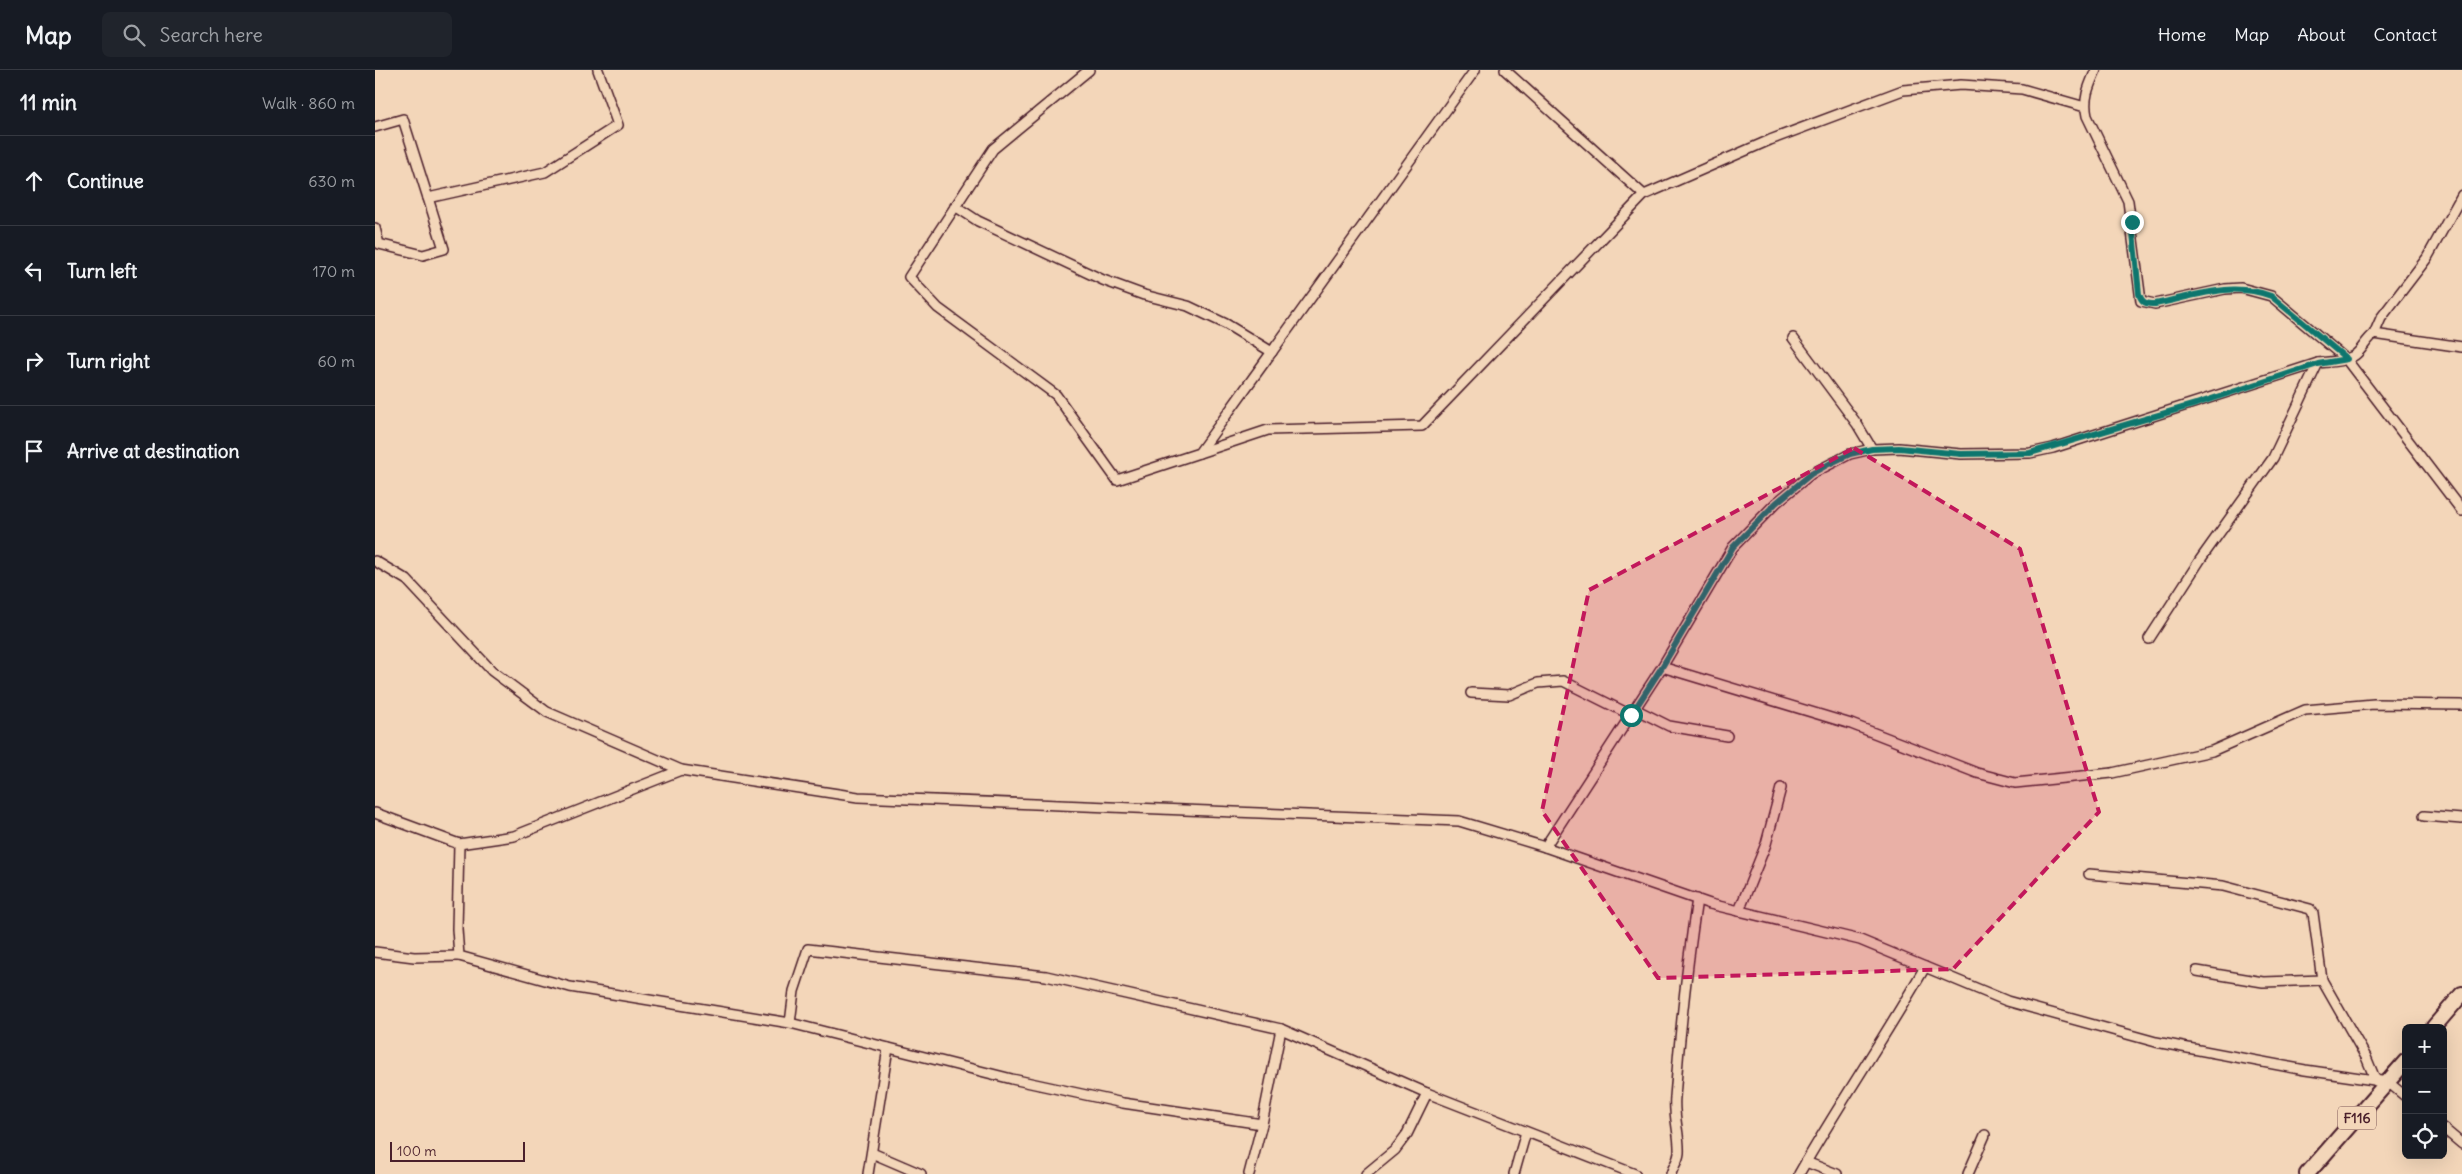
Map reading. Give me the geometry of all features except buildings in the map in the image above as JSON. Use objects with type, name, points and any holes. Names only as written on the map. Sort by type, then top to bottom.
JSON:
[{"type":"main road","points":[[2436,1024],[2462,994]]},
{"type":"main road","name":"F116","points":[[2307,1174],[2382,1082],[2402,1064]]},
{"type":"street","points":[[428,198],[545,172],[618,125],[598,70]]},
{"type":"street","points":[[1089,70],[993,149],[909,278],[938,308],[1056,395],[1117,480],[1267,430],[1422,426],[1644,195],[1770,140],[1903,90],[1961,85],[2022,89],[2085,107]]},
{"type":"street","points":[[1199,453],[1475,70]]},
{"type":"street","points":[[1505,70],[1644,195]]},
{"type":"street","points":[[2096,70],[2085,97],[2085,107],[2087,116],[2128,201],[2141,300],[2155,304],[2241,288],[2271,296],[2347,359],[2462,511]]},
{"type":"street","points":[[375,127],[403,119],[444,249],[423,256],[379,244],[375,228]]},
{"type":"street","points":[[1545,846],[1662,667],[1733,547],[1776,503],[1811,474],[1850,454],[1872,449],[1899,448],[1961,454],[2030,453],[2196,404],[2318,364],[2347,359],[2356,354],[2366,340],[2374,334],[2381,318],[2427,258],[2462,195]]},
{"type":"street","points":[[955,206],[978,221],[1095,276],[1144,295],[1188,306],[1226,324],[1272,352]]},
{"type":"street","points":[[2374,334],[2462,347]]},
{"type":"street","points":[[1793,338],[1857,424],[1872,449]]},
{"type":"street","points":[[2149,640],[2200,560],[2273,458],[2318,364]]},
{"type":"street","points":[[375,561],[407,580],[491,671],[547,712],[681,770],[858,797],[1459,821],[1545,846],[1697,899],[1860,940],[2007,1001],[2157,1042],[2382,1082],[2402,1094]]},
{"type":"street","points":[[1662,667],[1851,724],[1977,773],[2015,783],[2112,772],[2212,751],[2305,710],[2374,704],[2462,707]]},
{"type":"street","points":[[1471,693],[1509,695],[1538,683],[1563,681],[1669,726],[1727,736]]},
{"type":"street","points":[[375,813],[459,844],[515,836],[681,770]]},
{"type":"street","points":[[1739,911],[1766,844],[1781,788]]},
{"type":"street","points":[[2424,816],[2462,819]]},
{"type":"street","points":[[459,844],[457,929],[459,956]]},
{"type":"street","points":[[2089,874],[2223,886],[2309,909],[2313,913],[2322,980],[2365,1057],[2382,1082]]},
{"type":"street","points":[[1671,1174],[1677,1162],[1679,1151],[1673,1112],[1683,1005],[1697,899]]},
{"type":"street","points":[[790,1024],[794,991],[808,949],[1046,976],[1281,1030],[1427,1093],[1635,1174]]},
{"type":"street","points":[[375,952],[414,957],[459,956],[570,987],[790,1024],[1012,1079],[1123,1103],[1263,1124]]},
{"type":"street","points":[[1799,1174],[1830,1119],[1884,1038],[1925,967]]},
{"type":"street","points":[[2197,971],[2263,982],[2322,980]]},
{"type":"street","points":[[1249,1174],[1263,1124],[1281,1030]]},
{"type":"street","points":[[869,1174],[888,1048]]},
{"type":"street","points":[[1366,1174],[1395,1150],[1407,1134],[1427,1093]]},
{"type":"street","points":[[2447,1131],[2462,1144]]},
{"type":"street","points":[[1515,1174],[1526,1132]]},
{"type":"street","points":[[1968,1174],[1985,1135]]},
{"type":"street","points":[[872,1153],[921,1174]]},
{"type":"street","points":[[1806,1162],[1837,1174]]},
{"type":"highlighted area","points":[[1854,448],[2020,549],[2099,812],[1953,969],[1658,978],[1542,811],[1589,590]]},
{"type":"route","points":[[1631,715],[1662,667],[1733,547],[1776,503],[1811,474],[1829,464],[1850,454],[1872,449],[1899,448],[1961,454],[2030,453],[2053,448],[2196,404],[2318,364],[2347,359],[2271,296],[2255,291],[2241,288],[2146,304],[2141,300],[2139,294],[2132,222]]}]
